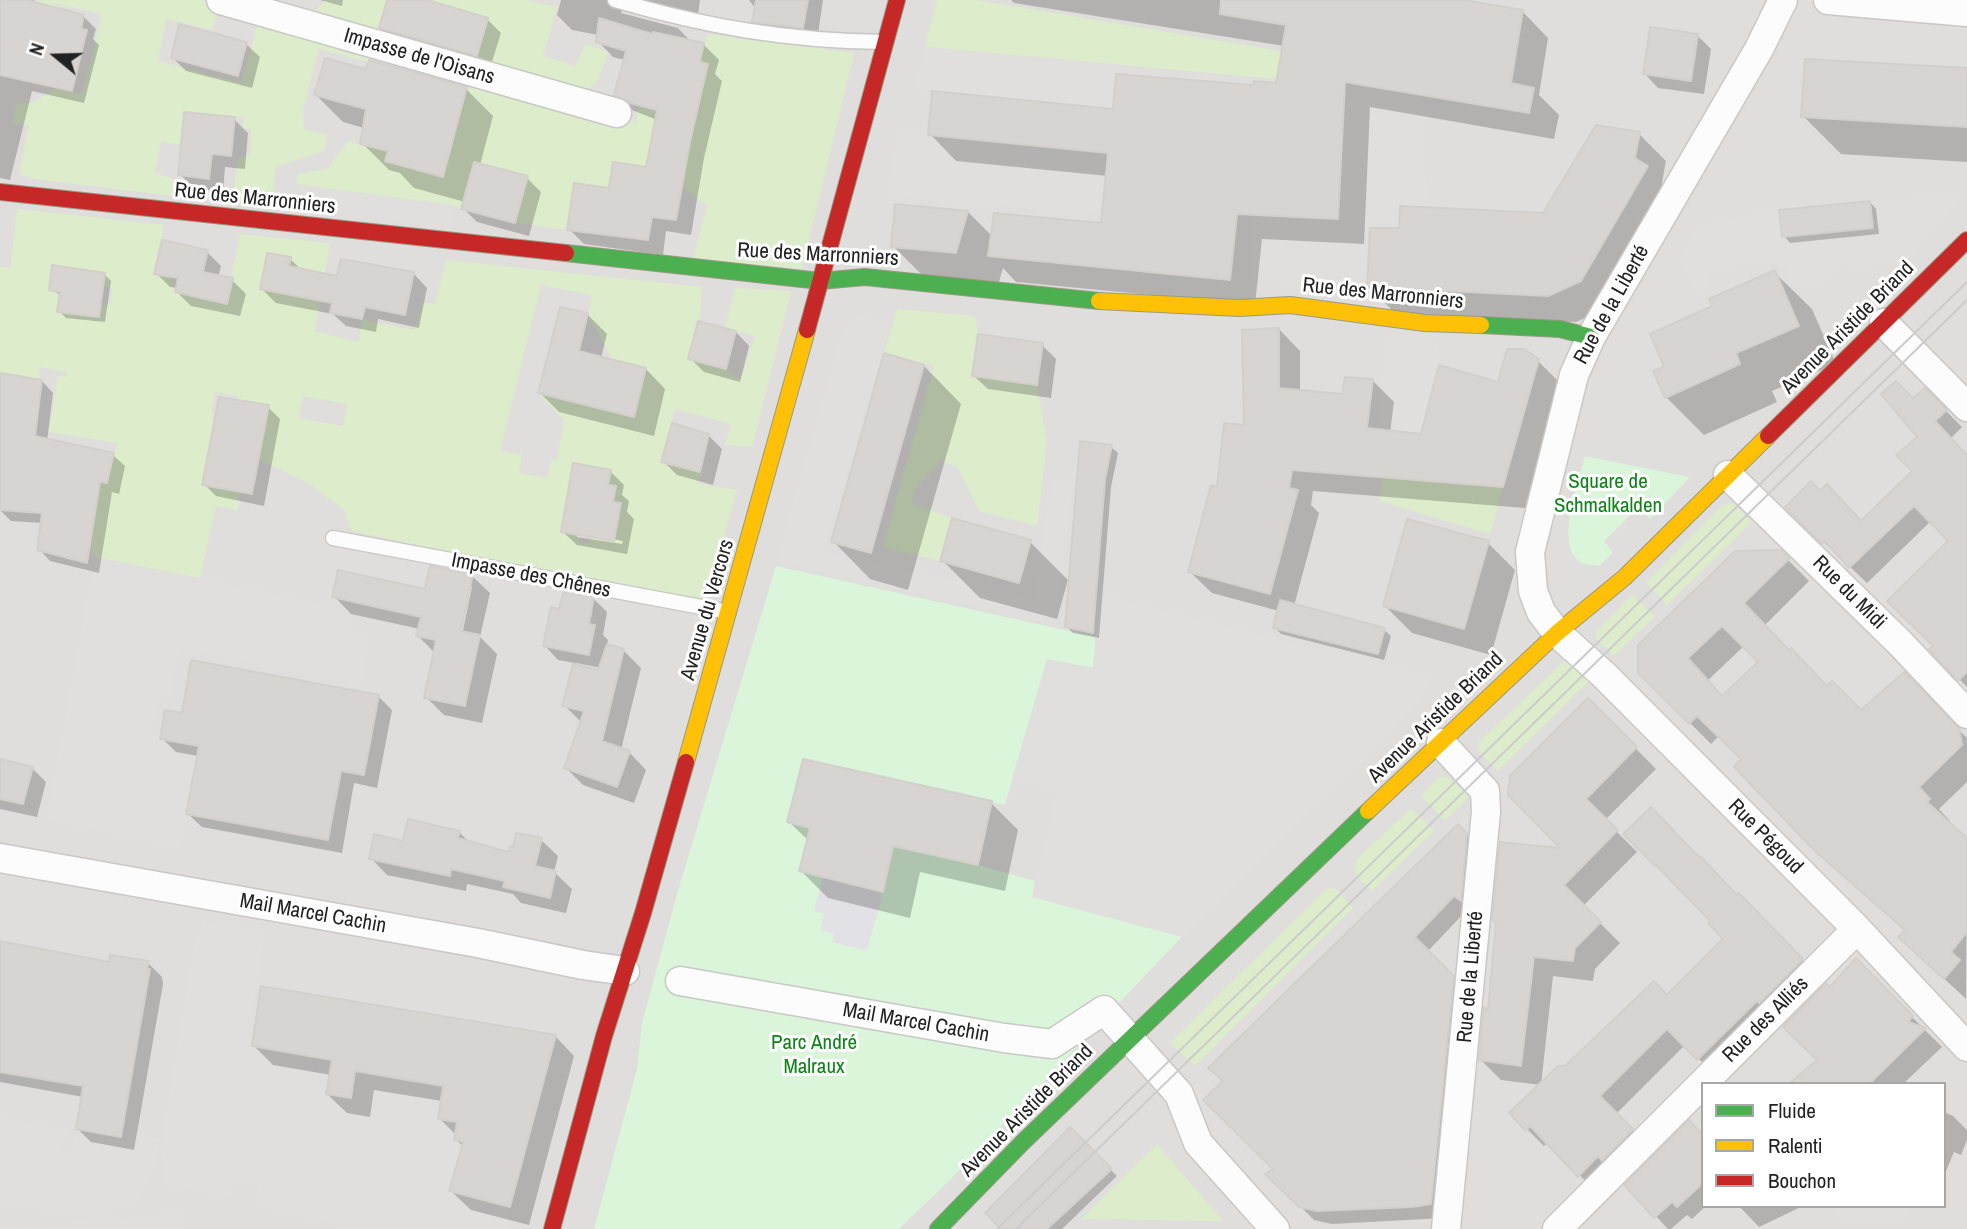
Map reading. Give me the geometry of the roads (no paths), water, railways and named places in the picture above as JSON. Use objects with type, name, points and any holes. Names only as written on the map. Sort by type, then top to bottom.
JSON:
[{"type":"street","name":"Impasse de l'Oisans","points":[[220,0],[617,113]]},
{"type":"street","name":"Avenue du Vercors","points":[[552,1229],[604,1036],[730,612],[897,0]]},
{"type":"street","name":"Rue de la Liberté","points":[[1557,633],[1542,612],[1533,591],[1530,552],[1574,376],[1591,337],[1759,49],[1783,0]]},
{"type":"street","points":[[1828,0],[1967,12]]},
{"type":"street","name":"Rue des Marronniers","points":[[0,192],[820,281],[865,278],[1130,303],[1239,308],[1290,305],[1425,323],[1560,329],[1591,337]]},
{"type":"street","name":"Avenue Aristide Briand","points":[[937,1229],[1024,1141],[1557,633],[1625,577],[1967,240]]},
{"type":"street","points":[[1884,323],[1967,407]]},
{"type":"street","name":"Rue du Midi","points":[[1728,475],[1900,643],[1967,714]]},
{"type":"street","name":"Rue Pégoud","points":[[1557,633],[1604,675],[1857,929],[1967,1047]]},
{"type":"street","name":"Rue de la Liberté","points":[[1441,743],[1485,791],[1486,812],[1446,1229]]},
{"type":"street","name":"Mail Marcel Cachin","points":[[0,858],[625,971]]},
{"type":"street","name":"Rue des Alliés","points":[[1704,1082],[1857,929]]},
{"type":"street","name":"Mail Marcel Cachin","points":[[680,981],[1052,1044],[1104,1010],[1130,1040]]},
{"type":"street","points":[[1130,1040],[1179,1094],[1198,1143],[1275,1229]]},
{"type":"street","name":"Rue des Alliés","points":[[1557,1229],[1701,1085]]},
{"type":"lane","points":[[615,0],[677,18],[760,34],[847,42],[885,42]]},
{"type":"lane","name":"Impasse des Chênes","points":[[333,538],[730,612]]},
{"type":"tram line","points":[[997,1229],[1967,282]]},
{"type":"tram line","points":[[1016,1229],[1967,300]]},
{"type":"park label","name":"Square de Schmalkalden","points":[[1608,494]]},
{"type":"park label","name":"Parc André Malraux","points":[[814,1055]]}]
